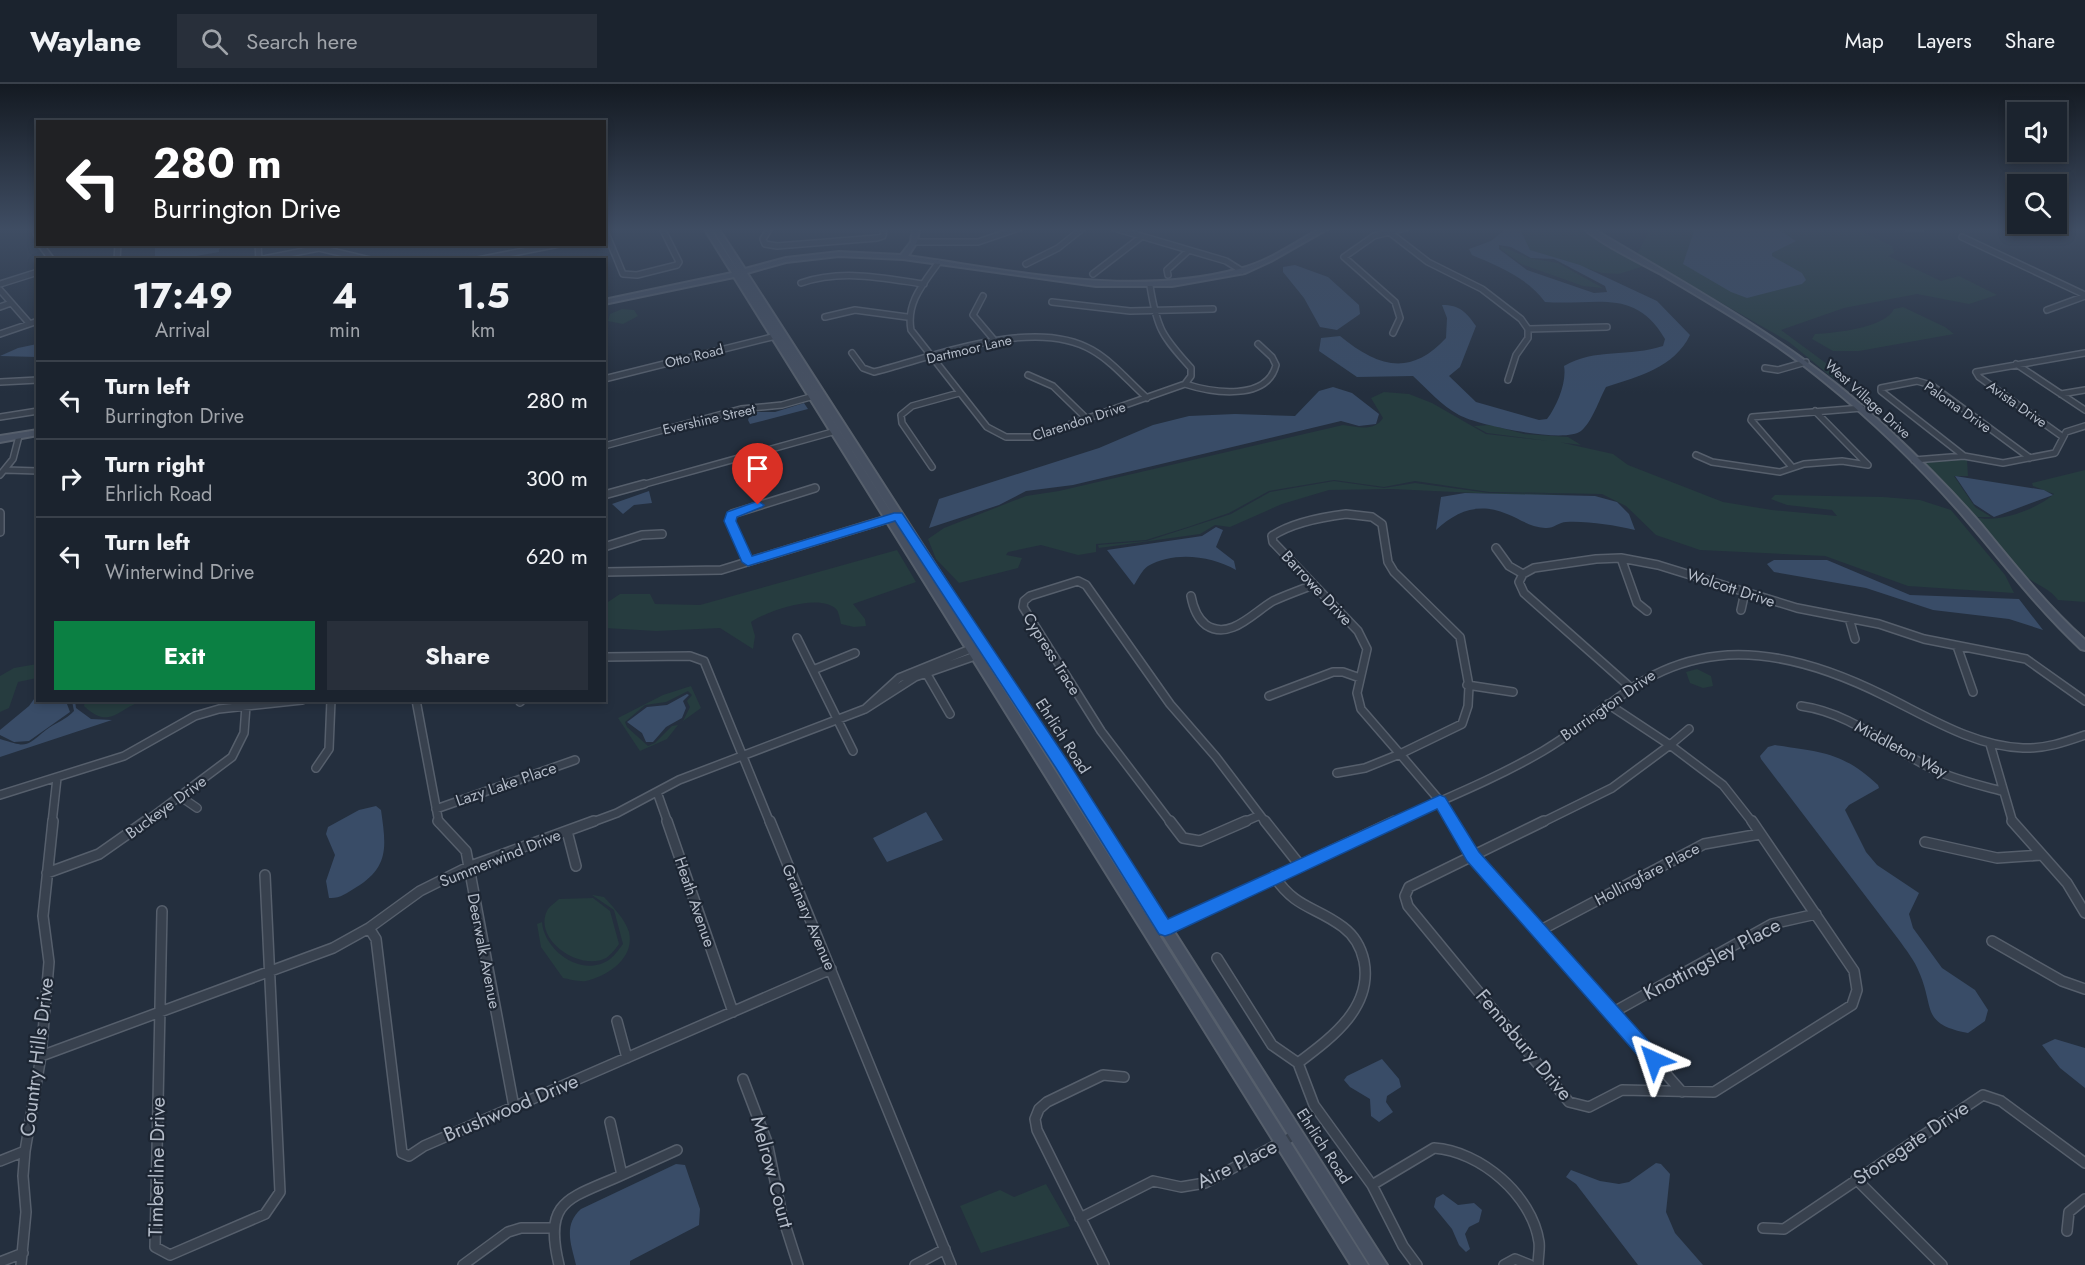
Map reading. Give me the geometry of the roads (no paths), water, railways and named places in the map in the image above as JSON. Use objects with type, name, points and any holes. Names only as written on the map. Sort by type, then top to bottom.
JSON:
[{"type":"main road","points":[[606,302],[688,283]]},
{"type":"main road","name":"Ehrlich Road","points":[[745,283],[832,409],[894,517]]},
{"type":"main road","points":[[1089,283],[1150,286],[1178,283]]},
{"type":"main road","name":"West Village Drive","points":[[1681,283],[1751,324],[1806,362],[1862,408],[1960,507],[2042,605],[2085,646]]},
{"type":"main road","name":"Ehrlich Road","points":[[780,335],[836,431],[894,517],[1159,931],[1288,1138],[1360,1265]]},
{"type":"main road","points":[[805,381],[809,382],[822,402],[832,409]]},
{"type":"main road","points":[[0,439],[36,432]]},
{"type":"main road","name":"Ehrlich Road","points":[[1288,1138],[1379,1265]]},
{"type":"street","points":[[825,317],[846,309],[907,317],[910,306],[924,285],[910,283]]},
{"type":"street","points":[[1374,283],[1395,302],[1400,318],[1393,333]]},
{"type":"street","points":[[1470,283],[1482,289],[1521,319],[1528,329],[1528,338],[1516,355],[1508,380]]},
{"type":"street","points":[[2060,283],[2085,295]]},
{"type":"street","points":[[1150,286],[1154,310],[1163,338],[1191,368],[1191,376],[1185,384],[1204,390],[1246,390],[1266,384],[1274,377],[1276,365],[1272,357],[1258,344]]},
{"type":"street","points":[[0,290],[29,323]]},
{"type":"street","points":[[2047,310],[2085,295]]},
{"type":"street","points":[[983,296],[973,315],[995,340]]},
{"type":"street","points":[[1052,302],[1106,310],[1213,309]]},
{"type":"street","points":[[0,306],[11,303]]},
{"type":"street","name":"Clarendon Drive","points":[[907,317],[910,330],[987,427],[1006,437],[1034,437],[1185,384]]},
{"type":"street","points":[[0,334],[36,321]]},
{"type":"street","points":[[1528,329],[1607,327]]},
{"type":"street","name":"Otto Road","points":[[606,378],[780,335]]},
{"type":"street","name":"Dartmoor Lane","points":[[852,353],[863,368],[874,372],[995,340],[1031,338],[1083,345],[1100,355],[1147,399]]},
{"type":"street","name":"Avista Drive","points":[[2063,437],[1979,377],[1976,372],[2085,353]]},
{"type":"street","points":[[1765,368],[1778,370],[1806,362]]},
{"type":"street","points":[[2016,364],[2085,410]]},
{"type":"street","points":[[1028,375],[1051,383],[1087,419]]},
{"type":"street","points":[[0,382],[36,380]]},
{"type":"street","name":"Paloma Drive","points":[[1964,456],[1881,391],[1881,388],[1917,381],[1931,385],[2030,458]]},
{"type":"street","points":[[2061,394],[2085,390]]},
{"type":"street","points":[[932,467],[902,423],[901,415],[912,406],[959,393]]},
{"type":"street","name":"Evershine Street","points":[[606,445],[741,409],[782,405],[814,396]]},
{"type":"street","points":[[1792,467],[1751,420],[1752,417],[1862,408]]},
{"type":"street","points":[[0,417],[36,411]]},
{"type":"street","points":[[1696,455],[1712,462],[1780,472],[1792,467],[1842,461],[1850,461],[1860,466],[1868,465],[1815,411]]},
{"type":"street","name":"Avista Drive","points":[[1914,460],[1964,456],[2003,463],[2030,458],[2055,453],[2070,429],[2085,426]]},
{"type":"street","points":[[606,494],[836,431]]},
{"type":"street","points":[[0,475],[13,459],[19,436]]},
{"type":"street","points":[[6,470],[36,471]]},
{"type":"street","points":[[748,562],[730,521],[732,514],[815,488]]},
{"type":"street","points":[[0,513],[2,519],[0,532]]},
{"type":"street","name":"Barrowe Drive","points":[[1400,753],[1463,724],[1468,712],[1465,649],[1460,637],[1394,572],[1388,562],[1382,524],[1377,519],[1344,514],[1327,516],[1278,532],[1272,536],[1273,542],[1358,631],[1367,649],[1357,693],[1361,709],[1440,801],[1473,856],[1682,1092]]},
{"type":"street","points":[[606,572],[721,570],[894,517]]},
{"type":"street","points":[[606,546],[642,535],[662,534]]},
{"type":"street","points":[[1496,548],[1509,566],[1523,574],[1519,582],[1524,593],[1630,687]]},
{"type":"street","points":[[1621,558],[1637,603],[1647,611]]},
{"type":"street","name":"Wolcott Drive","points":[[1523,574],[1544,567],[1596,559],[1621,558],[1658,565],[1797,608],[1849,618],[1958,646],[2026,659],[2085,701]]},
{"type":"street","name":"Cypress Trace","points":[[1260,815],[1200,841],[1184,838],[1101,731],[1071,687],[1048,645],[1023,607],[1023,601],[1030,596],[1071,582],[1086,585],[1170,704],[1216,757],[1299,864]]},
{"type":"street","points":[[1191,596],[1192,609],[1203,623],[1214,630],[1229,629],[1273,601],[1313,585]]},
{"type":"street","points":[[1741,610],[1745,592]]},
{"type":"street","points":[[1849,618],[1855,639]]},
{"type":"street","points":[[797,638],[853,751]]},
{"type":"street","points":[[1958,646],[1973,692]]},
{"type":"street","name":"Summerwind Drive","points":[[41,1056],[333,948],[369,928],[420,891],[468,867],[617,813],[679,780],[838,721],[865,709],[890,683],[978,650]]},
{"type":"street","points":[[813,670],[855,653]]},
{"type":"street","name":"Grainary Avenue","points":[[606,657],[690,656],[704,661],[951,1265]]},
{"type":"street","name":"Burrington Drive","points":[[1159,931],[1542,752],[1658,669],[1692,659],[1731,656],[1775,659],[1814,667],[1891,697],[1947,729],[1990,744],[2022,749],[2052,748],[2085,735]]},
{"type":"street","points":[[924,670],[950,714]]},
{"type":"street","points":[[1269,696],[1333,672],[1343,672],[1360,678]]},
{"type":"street","points":[[1467,685],[1513,692]]},
{"type":"street","points":[[0,795],[124,756],[195,716],[246,706],[283,702]]},
{"type":"street","points":[[316,768],[329,749],[331,702]]},
{"type":"street","name":"Deerwalk Avenue","points":[[416,702],[440,828],[462,844],[468,867],[514,1107]]},
{"type":"street","name":"Fennsbury Drive","points":[[1608,704],[1669,746],[1726,787],[1761,834],[1854,971],[1857,990],[1852,1005],[1714,1092],[1622,1090],[1589,1107],[1579,1106],[1569,1102],[1408,906],[1404,896],[1409,887],[1612,788],[1669,746],[1689,729]]},
{"type":"street","name":"Buckeye Drive","points":[[47,873],[99,854],[181,797],[232,757],[244,734],[246,706]]},
{"type":"street","name":"Middleton Way","points":[[1801,706],[1812,706],[1852,724],[1937,771],[2002,791]]},
{"type":"street","points":[[1990,744],[2012,822],[2067,883],[2085,913]]},
{"type":"street","points":[[1337,773],[1351,773],[1400,753]]},
{"type":"street","name":"Lazy Lake Place","points":[[436,809],[575,760]]},
{"type":"street","name":"Country Hills Drive","points":[[21,1265],[26,1212],[23,1176],[25,1151],[41,1056],[49,962],[43,916],[57,778]]},
{"type":"street","name":"Heath Avenue","points":[[657,792],[733,1012]]},
{"type":"street","points":[[181,797],[197,808]]},
{"type":"street","points":[[567,831],[576,866]]},
{"type":"street","name":"Hollingfare Place","points":[[1539,931],[1704,844],[1761,834]]},
{"type":"street","points":[[1925,842],[2000,860],[2020,860],[2041,855]]},
{"type":"street","name":"Timberline Drive","points":[[162,911],[155,1247],[170,1255],[265,1214],[280,1192],[266,875]]},
{"type":"street","points":[[1274,876],[1291,898],[1350,933],[1359,944],[1363,956],[1364,986],[1357,1008],[1340,1030],[1298,1064]]},
{"type":"street","name":"Knottingsley Place","points":[[1612,1013],[1772,924],[1816,914]]},
{"type":"street","name":"Brushwood Drive","points":[[369,928],[376,939],[402,1153],[409,1156],[424,1146],[831,969]]},
{"type":"street","points":[[1992,940],[2062,981],[2085,989]]},
{"type":"street","points":[[1217,958],[1272,1045],[1298,1064],[1314,1105],[1372,1185],[1403,1246],[1417,1265]]},
{"type":"street","points":[[617,1021],[627,1058]]},
{"type":"street","points":[[1104,1265],[1035,1119],[1039,1109],[1047,1102],[1103,1075],[1124,1077]]},
{"type":"street","name":"Melrow Court","points":[[743,1079],[767,1142],[782,1215],[798,1265]]},
{"type":"street","name":"Stonegate Drive","points":[[1763,1228],[1784,1229],[1983,1095],[2001,1101],[2085,1163]]},
{"type":"street","points":[[610,1122],[622,1176]]},
{"type":"street","name":"Aire Place","points":[[1080,1218],[1153,1181],[1181,1187],[1205,1184],[1288,1138]]},
{"type":"street","points":[[1372,1185],[1434,1148],[1442,1147],[1477,1162],[1497,1173],[1533,1222],[1539,1239],[1538,1265]]},
{"type":"street","points":[[559,1265],[553,1228],[565,1203],[677,1150]]},
{"type":"street","points":[[0,1161],[25,1151]]},
{"type":"street","points":[[1856,1179],[1941,1265]]},
{"type":"street","points":[[2067,1231],[2069,1212],[2085,1199]]},
{"type":"street","points":[[463,1265],[508,1232],[521,1228],[553,1228]]},
{"type":"street","points":[[915,1265],[945,1249]]},
{"type":"street","points":[[0,1262],[22,1253]]},
{"type":"street","points":[[1504,1265],[1515,1259],[1530,1265]]},
{"type":"water","points":[[1292,283],[1335,283],[1359,305],[1360,314],[1337,330],[1320,327],[1304,298]]},
{"type":"water","points":[[1526,283],[1565,283],[1594,293],[1607,292],[1605,286],[1600,283],[1619,283],[1657,301],[1690,335],[1675,356],[1665,363],[1643,374],[1606,387],[1592,417],[1581,431],[1558,435],[1521,432],[1483,424],[1459,415],[1446,407],[1413,376],[1357,377],[1319,351],[1321,338],[1340,336],[1354,347],[1381,361],[1407,363],[1433,350],[1446,338],[1447,318],[1442,305],[1454,306],[1466,313],[1476,326],[1460,367],[1449,376],[1476,402],[1539,420],[1547,419],[1558,401],[1563,386],[1564,366],[1587,357],[1663,346],[1665,339],[1653,323],[1641,312],[1627,305],[1613,302],[1545,302]]},
{"type":"water","points":[[1716,283],[1803,283],[1747,298]]},
{"type":"water","points":[[36,344],[36,357],[0,356],[18,348]]},
{"type":"water","points":[[1333,387],[1352,393],[1379,414],[1376,424],[1359,426],[1341,421],[1073,485],[1026,491],[999,505],[929,528],[939,499],[1099,448],[1153,425],[1189,416],[1235,414],[1295,416],[1319,391]]},
{"type":"water","points":[[804,403],[808,409],[750,424],[748,420],[751,412],[775,412]]},
{"type":"water","points":[[1955,476],[2044,490],[2053,495],[1994,517],[1974,504]]},
{"type":"water","points":[[649,491],[652,503],[634,505],[623,514],[612,504]]},
{"type":"water","points":[[1465,493],[1595,496],[1617,502],[1629,514],[1635,530],[1575,522],[1563,522],[1548,528],[1540,527],[1496,510],[1477,509],[1460,513],[1436,530],[1441,497]]},
{"type":"water","points":[[1216,527],[1223,530],[1216,547],[1234,561],[1236,570],[1216,561],[1193,557],[1170,558],[1148,566],[1134,585],[1107,550],[1202,536]]},
{"type":"water","points":[[1774,560],[1827,560],[1910,595],[2019,599],[2043,630],[2009,619],[1933,610],[1866,588],[1774,572],[1767,564]]},
{"type":"water","points":[[689,695],[683,701],[686,708],[682,718],[666,727],[653,742],[646,742],[642,733],[627,722],[647,707],[667,705]]},
{"type":"water","points":[[36,696],[36,702],[68,702],[70,712],[29,741],[14,742],[0,735],[0,730],[29,706]]},
{"type":"water","points":[[72,702],[75,702],[76,708],[91,719],[112,720],[0,757],[0,739],[21,744],[29,743],[74,711]]},
{"type":"water","points":[[1775,745],[1831,755],[1854,766],[1878,785],[1879,788],[1849,805],[1845,810],[1866,852],[1877,865],[1919,893],[1909,914],[1913,928],[1942,968],[1975,990],[1988,1010],[1985,1021],[1968,1033],[1942,1025],[1936,1019],[1919,972],[1910,956],[1761,759],[1760,756],[1768,747]]},
{"type":"water","points":[[376,806],[381,810],[384,834],[380,864],[366,880],[346,894],[329,898],[326,881],[335,855],[326,834],[328,827],[359,810]]},
{"type":"water","points":[[926,812],[943,840],[887,862],[873,838]]},
{"type":"water","points":[[2055,1039],[2085,1048],[2085,1088],[2060,1068],[2042,1045]]},
{"type":"water","points":[[1382,1059],[1399,1079],[1401,1087],[1387,1096],[1386,1102],[1393,1112],[1379,1122],[1371,1116],[1370,1099],[1350,1087],[1344,1080],[1347,1076]]},
{"type":"water","points":[[1656,1163],[1661,1164],[1670,1174],[1666,1212],[1675,1233],[1703,1265],[1638,1265],[1576,1184],[1566,1177],[1571,1170],[1600,1181],[1619,1184],[1629,1182]]},
{"type":"water","points":[[676,1164],[685,1165],[700,1209],[699,1225],[630,1261],[630,1265],[576,1265],[570,1235],[575,1215],[581,1209]]},
{"type":"water","points":[[1443,1194],[1458,1205],[1474,1203],[1482,1210],[1479,1222],[1469,1227],[1465,1234],[1470,1249],[1466,1252],[1459,1245],[1452,1229],[1434,1207],[1436,1198]]}]
